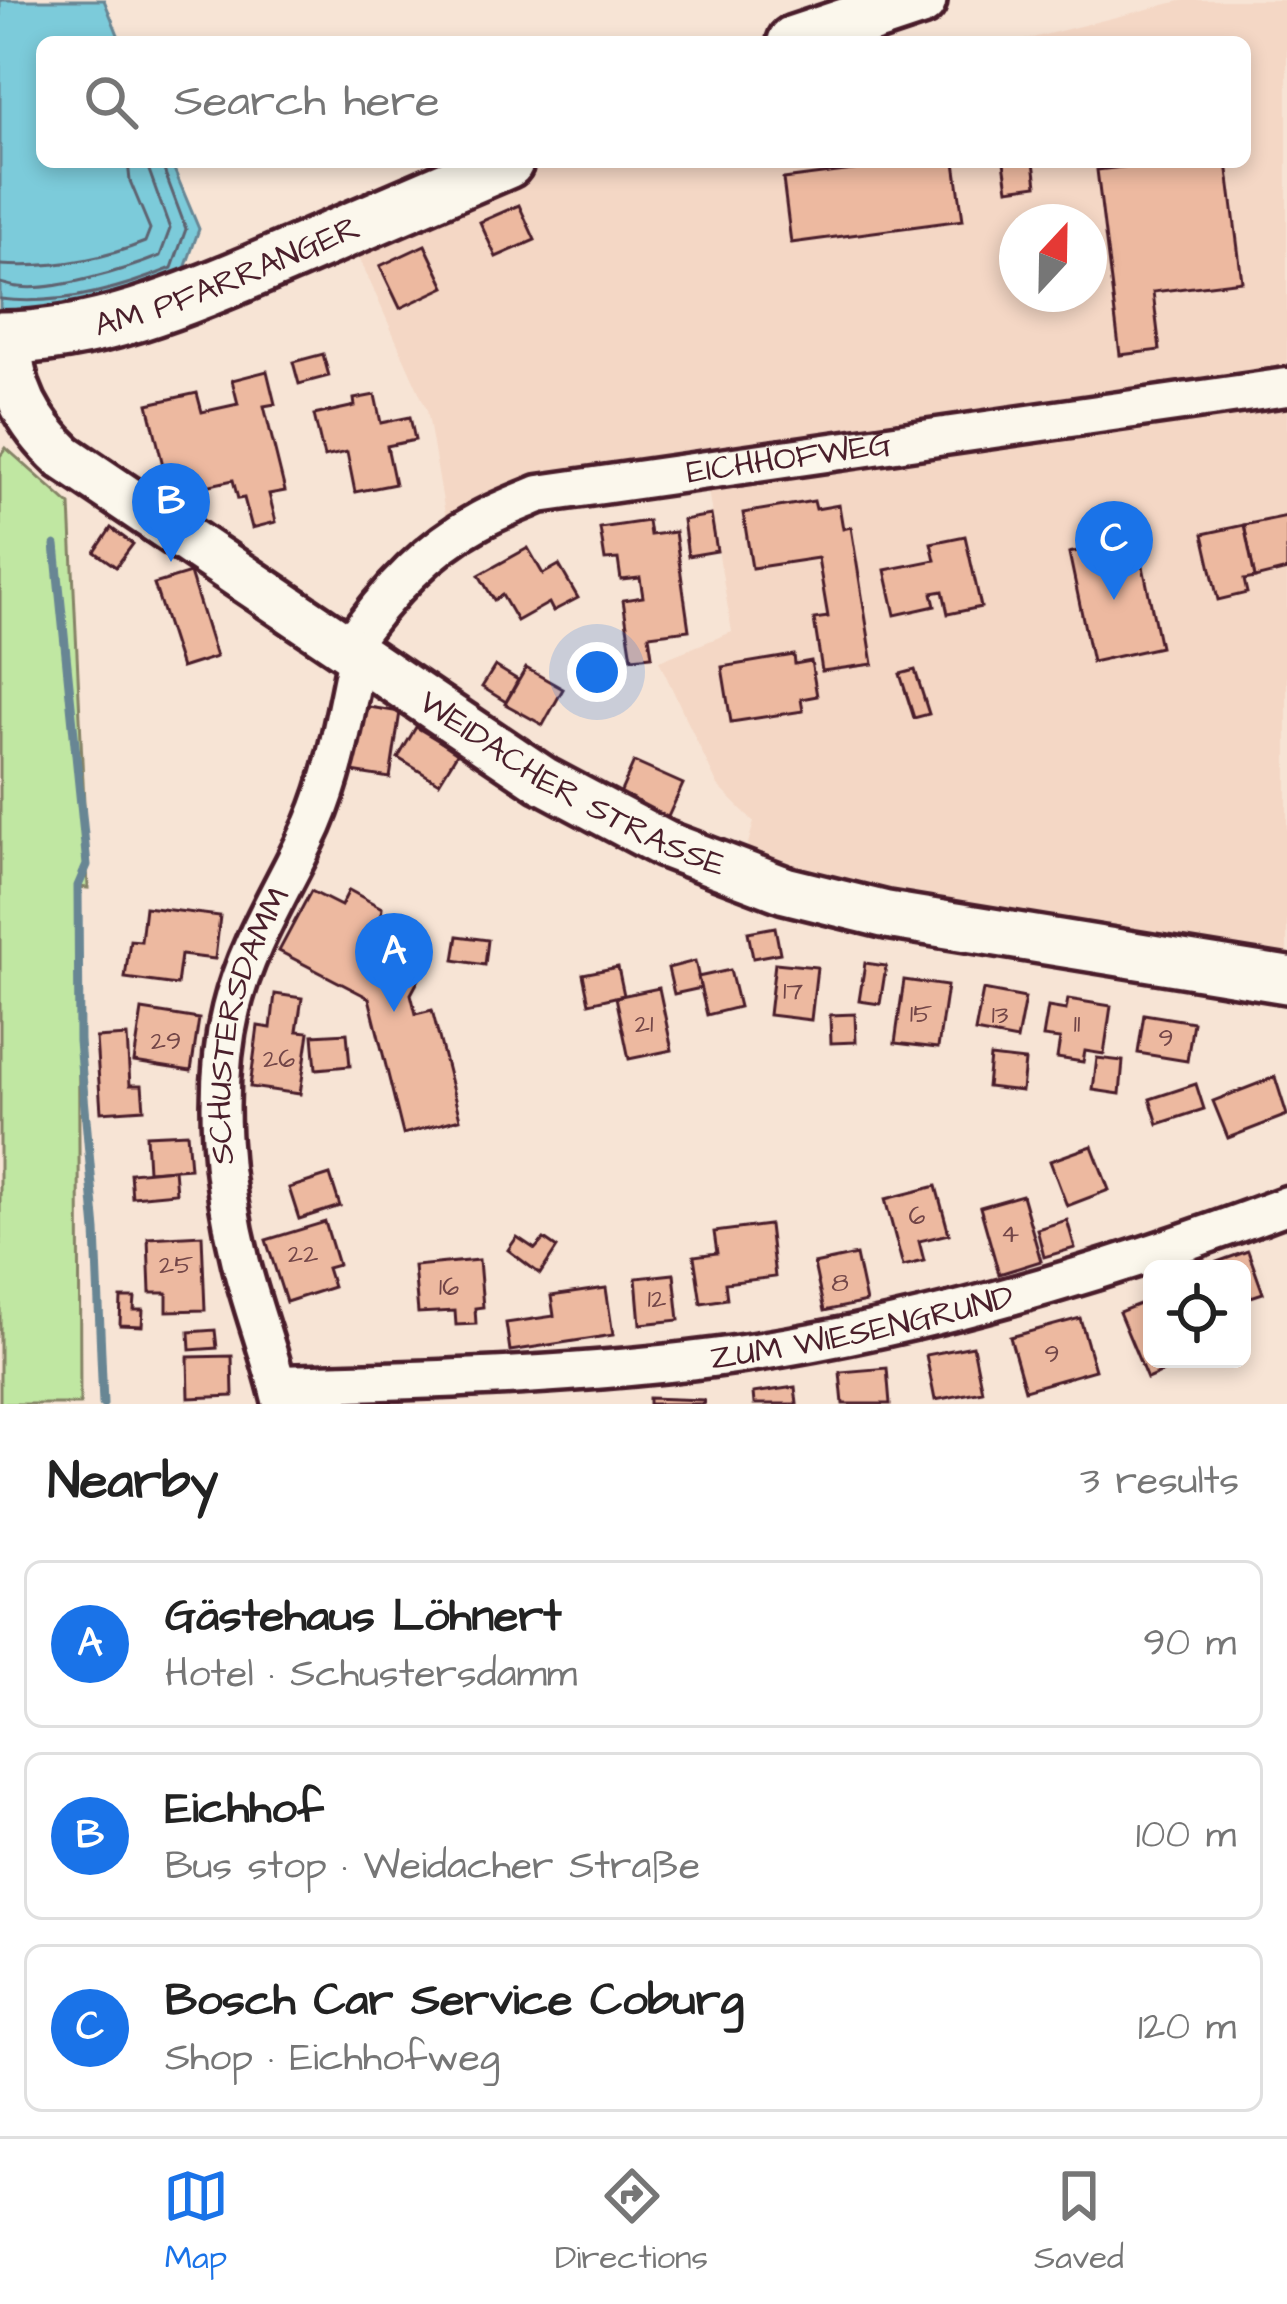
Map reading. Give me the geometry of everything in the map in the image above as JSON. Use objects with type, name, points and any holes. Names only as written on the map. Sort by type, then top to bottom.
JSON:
[{"type":"main road","points":[[812,36],[920,0]]},
{"type":"main road","name":"AM PFARRANGER","points":[[4,338],[101,326],[210,289],[492,168]]},
{"type":"street","name":"WEIDACHER STRASSE","points":[[4,338],[17,396],[38,432],[64,457],[543,780],[624,826],[746,878],[886,915],[1287,980]]},
{"type":"street","name":"EICHHOFWEG","points":[[352,653],[376,607],[416,568],[474,523],[539,494],[1287,387]]},
{"type":"street","name":"SCHUSTERSDAMM","points":[[280,1394],[241,1262],[226,1183],[221,1096],[236,994],[247,958],[334,767],[352,653]]},
{"type":"street","name":"ZUM WIESENGRUND","points":[[280,1394],[534,1375],[816,1342],[1078,1278],[1287,1205]]},
{"type":"shaded area","points":[[1184,0],[1287,0],[1287,958],[980,916],[825,877],[746,851],[754,822],[718,786],[659,661],[732,632],[702,455],[536,476],[496,491],[446,519],[427,410],[355,248],[542,168],[1251,168],[1251,36],[1040,36]]},
{"type":"green space","points":[[6,448],[70,505],[88,888],[78,887],[80,1404],[0,1404],[0,456]]},
{"type":"water","points":[[0,0],[104,0],[119,36],[36,36],[36,168],[174,168],[199,229],[182,277],[126,298],[13,316],[0,308]]},
{"type":"building","points":[[868,168],[956,168],[963,220],[791,243],[783,179]]},
{"type":"building","points":[[1005,168],[1035,168],[1037,185],[1008,189]]},
{"type":"building","points":[[1228,168],[1242,281],[1153,292],[1160,350],[1120,355],[1107,250],[1107,204],[1101,204],[1097,170]]},
{"type":"building","points":[[519,205],[535,240],[496,257],[480,222]]},
{"type":"building","points":[[425,245],[445,287],[400,308],[380,266]]},
{"type":"building","points":[[323,354],[329,376],[299,384],[293,362]]},
{"type":"building","points":[[267,371],[275,404],[264,406],[285,491],[269,494],[276,522],[252,528],[244,498],[238,499],[233,480],[170,494],[148,404],[197,393],[202,412],[238,404],[232,380]]},
{"type":"building","points":[[375,395],[381,423],[410,417],[415,440],[387,446],[395,484],[355,492],[347,452],[324,457],[314,415],[355,406],[354,399]]},
{"type":"building","points":[[814,501],[816,509],[839,505],[843,529],[851,527],[873,664],[822,671],[814,619],[828,617],[818,558],[752,568],[743,513]]},
{"type":"building","points":[[711,515],[717,551],[688,556],[683,520]]},
{"type":"building","points":[[1287,516],[1287,570],[1255,578],[1244,525]]},
{"type":"building","points":[[648,521],[650,535],[675,532],[689,630],[649,635],[652,656],[632,658],[623,600],[643,597],[640,578],[621,580],[618,559],[605,560],[600,528]]},
{"type":"building","points":[[1244,525],[1255,578],[1244,580],[1247,593],[1218,600],[1203,534]]},
{"type":"building","points":[[111,528],[133,544],[116,567],[95,552]]},
{"type":"building","points":[[965,536],[981,607],[948,614],[943,591],[932,593],[935,606],[895,615],[885,570],[935,560],[931,543]]},
{"type":"building","points":[[1137,538],[1160,647],[1092,662],[1069,553]]},
{"type":"building","points":[[528,548],[543,574],[559,565],[578,598],[553,611],[549,603],[517,621],[502,595],[494,600],[479,575]]},
{"type":"building","points":[[190,573],[216,657],[181,668],[154,584]]},
{"type":"building","points":[[794,655],[795,664],[811,661],[817,696],[801,699],[803,711],[731,722],[722,667]]},
{"type":"building","points":[[495,666],[518,680],[506,702],[482,687]]},
{"type":"building","points":[[526,668],[563,689],[543,725],[505,704]]},
{"type":"building","points":[[915,670],[929,714],[914,718],[900,674]]},
{"type":"building","points":[[363,706],[400,712],[390,778],[352,772]]},
{"type":"building","points":[[416,727],[458,752],[439,783],[398,758]]},
{"type":"building","points":[[634,762],[683,784],[667,819],[619,796]]},
{"type":"building","points":[[349,890],[382,908],[380,924],[433,953],[411,994],[416,1014],[432,1010],[460,1119],[403,1134],[369,998],[279,951],[311,891],[341,906]]},
{"type":"building","points":[[145,907],[220,916],[215,959],[181,955],[177,985],[125,978],[130,940],[141,941]]},
{"type":"building","points":[[775,927],[780,953],[753,958],[748,932]]},
{"type":"building","points":[[458,936],[488,940],[485,965],[454,960]]},
{"type":"building","points":[[695,961],[701,988],[674,994],[668,968]]},
{"type":"building","points":[[775,963],[817,967],[811,1020],[769,1015]]},
{"type":"building","points":[[865,963],[886,966],[880,1004],[859,1001]]},
{"type":"building","points":[[618,967],[624,995],[589,1003],[583,974]]},
{"type":"building","points":[[730,970],[739,1007],[707,1015],[698,977]]},
{"type":"building","points":[[904,980],[947,986],[938,1048],[895,1043]]},
{"type":"building","points":[[659,988],[672,1050],[629,1059],[616,997]]},
{"type":"building","points":[[983,990],[1025,998],[1017,1040],[975,1032]]},
{"type":"building","points":[[275,994],[302,998],[297,1031],[309,1032],[300,1094],[250,1087],[258,1026],[271,1028]]},
{"type":"building","points":[[1068,999],[1111,1006],[1104,1054],[1085,1051],[1083,1062],[1057,1058],[1060,1039],[1043,1037],[1048,1007],[1066,1010]]},
{"type":"building","points":[[142,1010],[199,1019],[191,1071],[134,1062]]},
{"type":"building","points":[[855,1014],[856,1042],[831,1043],[830,1015]]},
{"type":"building","points":[[1144,1014],[1193,1022],[1187,1061],[1138,1053]]},
{"type":"building","points":[[347,1033],[350,1066],[316,1069],[313,1035]]},
{"type":"building","points":[[127,1036],[130,1085],[142,1085],[144,1109],[101,1112],[96,1038]]},
{"type":"building","points":[[990,1057],[1025,1061],[1022,1091],[987,1087]]},
{"type":"building","points":[[1097,1058],[1123,1061],[1120,1094],[1093,1090]]},
{"type":"building","points":[[1275,1077],[1287,1115],[1228,1138],[1213,1101]]},
{"type":"building","points":[[1196,1084],[1204,1109],[1158,1124],[1150,1099]]},
{"type":"building","points":[[187,1133],[190,1168],[148,1171],[146,1135]]},
{"type":"building","points":[[1092,1146],[1109,1190],[1067,1206],[1050,1161]]},
{"type":"building","points":[[174,1169],[176,1193],[132,1197],[130,1173]]},
{"type":"building","points":[[330,1175],[340,1206],[299,1219],[289,1188]]},
{"type":"building","points":[[936,1186],[949,1234],[919,1241],[924,1261],[903,1266],[885,1199]]},
{"type":"building","points":[[1022,1195],[1041,1261],[999,1274],[980,1207]]},
{"type":"building","points":[[1067,1220],[1075,1248],[1044,1257],[1037,1229]]},
{"type":"building","points":[[325,1222],[338,1265],[327,1268],[333,1287],[286,1302],[266,1240]]},
{"type":"building","points":[[769,1225],[775,1277],[725,1283],[727,1299],[701,1303],[694,1256],[717,1253],[714,1232]]},
{"type":"building","points":[[202,1235],[205,1310],[167,1311],[167,1293],[150,1293],[148,1238]]},
{"type":"building","points":[[517,1237],[535,1249],[544,1239],[557,1248],[540,1274],[508,1250]]},
{"type":"building","points":[[1248,1251],[1263,1293],[1251,1297],[1251,1260],[1222,1260]]},
{"type":"building","points":[[856,1255],[866,1302],[824,1311],[814,1264]]},
{"type":"building","points":[[479,1260],[483,1307],[475,1308],[476,1324],[456,1325],[455,1311],[418,1313],[414,1266]]},
{"type":"building","points":[[674,1274],[679,1320],[640,1324],[636,1278]]},
{"type":"building","points":[[606,1288],[613,1335],[510,1351],[506,1323],[554,1316],[551,1296]]},
{"type":"building","points":[[121,1298],[135,1298],[134,1310],[143,1310],[142,1326],[120,1325]]},
{"type":"building","points":[[1143,1303],[1143,1368],[1170,1369],[1147,1379],[1119,1312]]},
{"type":"building","points":[[1080,1318],[1095,1370],[1025,1390],[1010,1337]]},
{"type":"building","points":[[215,1330],[217,1348],[190,1350],[189,1332]]},
{"type":"building","points":[[973,1346],[982,1391],[935,1400],[926,1355]]},
{"type":"building","points":[[232,1356],[233,1396],[189,1398],[188,1357]]},
{"type":"building","points":[[887,1368],[890,1404],[843,1404],[840,1372]]},
{"type":"building","points":[[795,1387],[797,1404],[754,1404],[753,1393]]},
{"type":"building","points":[[649,1398],[704,1400],[704,1404],[649,1404]]},
{"type":"waterway","points":[[55,545],[87,865],[78,886],[79,1041],[96,1231],[103,1404]]},
{"type":"place","name":"Eichhof","points":[[171,562]]},
{"type":"place","name":"Bosch Car Service Coburg","points":[[1114,600]]},
{"type":"place","name":"Gästehaus Löhnert","points":[[394,1012]]}]
